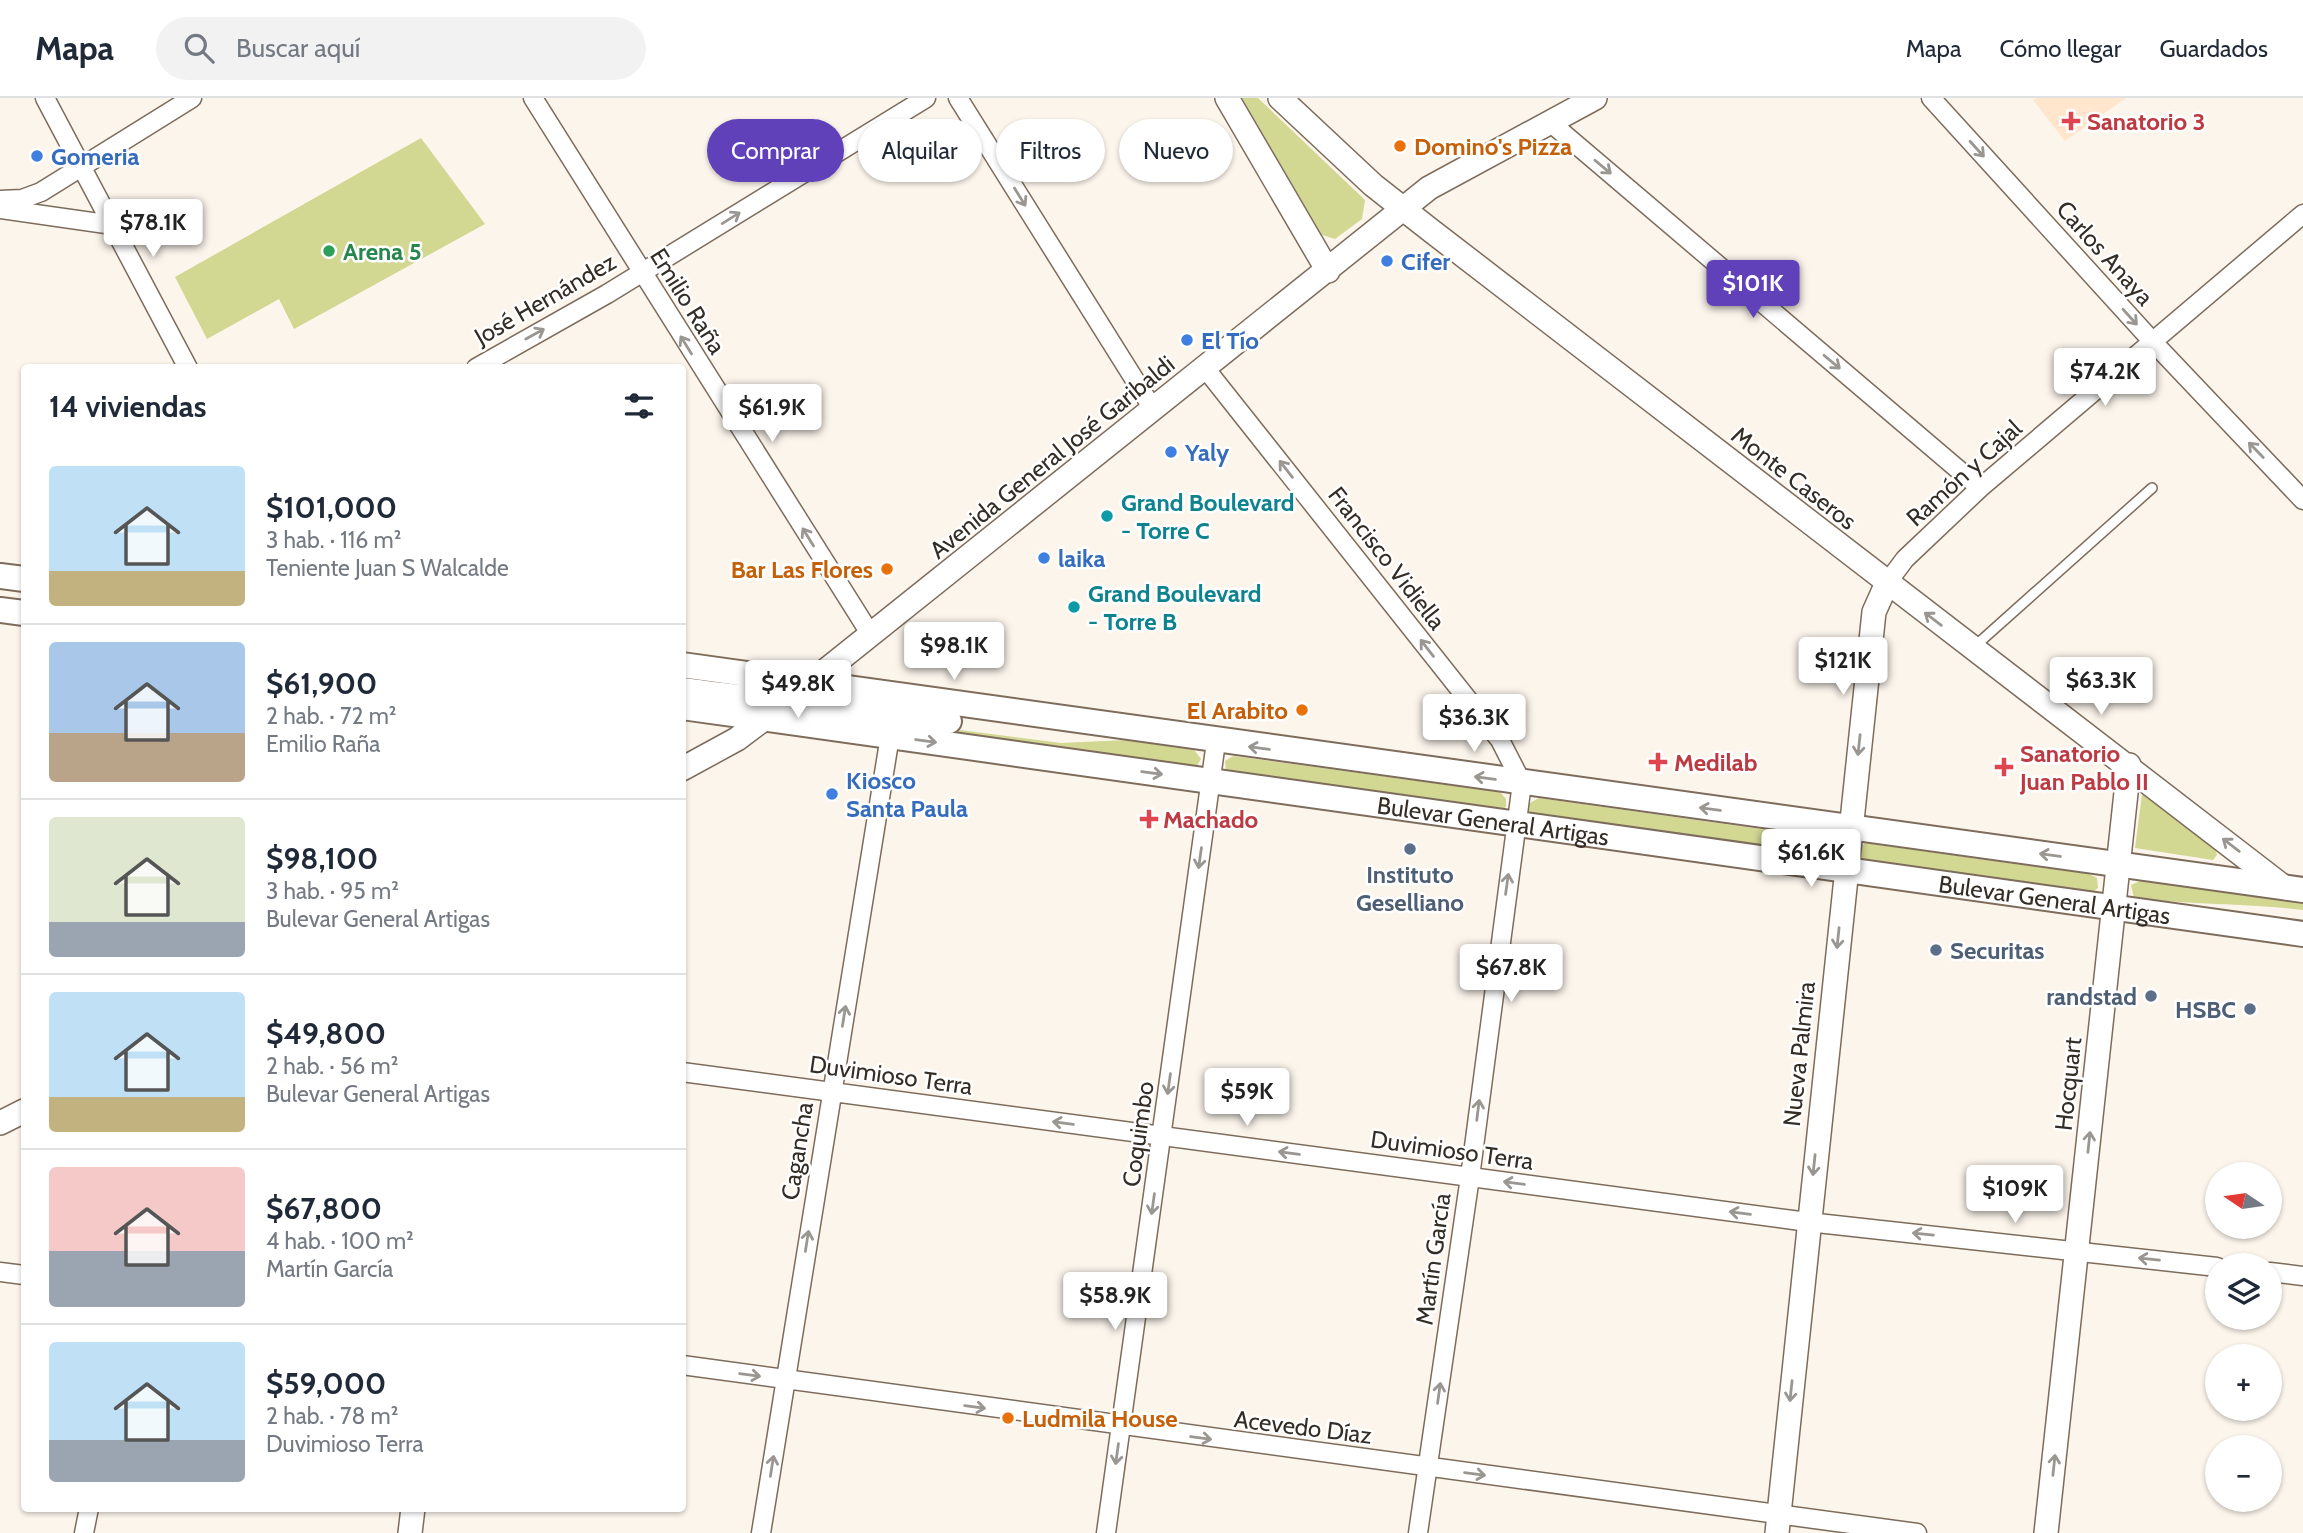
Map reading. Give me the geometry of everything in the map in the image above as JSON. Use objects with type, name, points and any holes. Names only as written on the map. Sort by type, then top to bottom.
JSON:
[{"type":"main road","points":[[0,576],[21,579]]},
{"type":"main road","points":[[0,610],[21,613]]},
{"type":"main road","name":"Bulevar General Artigas","points":[[686,667],[1092,725],[2294,889]]},
{"type":"main road","points":[[686,690],[761,699],[781,696],[809,684]]},
{"type":"main road","points":[[762,720],[793,707],[813,704],[1049,734],[1092,725]]},
{"type":"main road","name":"Bulevar General Artigas","points":[[686,708],[2303,934]]},
{"type":"main road","points":[[2246,927],[2285,916],[2303,918]]},
{"type":"street","points":[[46,98],[186,364]]},
{"type":"street","points":[[0,200],[32,197],[83,168],[192,98]]},
{"type":"street","name":"Emilio Raña","points":[[533,98],[640,273],[871,635]]},
{"type":"street","name":"José Hernández","points":[[482,364],[640,273],[926,98]]},
{"type":"street","points":[[958,98],[1153,409]]},
{"type":"street","points":[[1227,98],[1328,271]]},
{"type":"street","name":"Monte Caseros","points":[[1280,98],[1373,185],[1404,210],[1887,583],[2294,889]]},
{"type":"street","name":"Avenida General José Garibaldi","points":[[686,767],[762,720],[809,684],[1429,188],[1595,98]]},
{"type":"street","name":"Carlos Anaya","points":[[1931,98],[2153,342],[2303,499]]},
{"type":"street","points":[[1552,122],[1980,488]]},
{"type":"street","points":[[0,209],[113,225]]},
{"type":"street","name":"Ramón y Cajal","points":[[1887,583],[1905,559],[1980,488],[2303,214]]},
{"type":"street","name":"Francisco Vidiella","points":[[1205,368],[1500,740],[1522,783]]},
{"type":"street","name":"Nueva Palmira","points":[[1778,1523],[1874,612],[1887,583]]},
{"type":"street","name":"Cagancha","points":[[761,1533],[890,736]]},
{"type":"street","name":"Coquimbo","points":[[1107,1533],[1216,742]]},
{"type":"street","name":"Hocquart","points":[[2046,1533],[2129,765]]},
{"type":"street","name":"Martín García","points":[[1418,1533],[1522,783]]},
{"type":"street","name":"Duvimioso Terra","points":[[686,1073],[1808,1222],[2205,1266]]},
{"type":"street","points":[[0,1124],[21,1113]]},
{"type":"street","points":[[0,1272],[21,1276]]},
{"type":"street","points":[[2282,1273],[2303,1276]]},
{"type":"street","name":"Acevedo Díaz","points":[[686,1366],[1428,1468],[1778,1523],[1917,1533]]},
{"type":"street","points":[[84,1533],[88,1512]]},
{"type":"street","points":[[410,1533],[413,1512]]},
{"type":"lane","points":[[1973,648],[2152,488]]},
{"type":"shaded area","name":"Sanatorio 3","points":[[2126,98],[2065,141],[2033,100]]},
{"type":"green space","points":[[1242,98],[1258,98],[1365,200],[1362,219],[1335,239],[1322,235]]},
{"type":"green space","name":"Arena 5","points":[[421,138],[485,224],[294,329],[279,299],[207,339],[175,277]]},
{"type":"green space","points":[[808,710],[1061,743],[1126,740],[1194,750],[1201,759],[1195,769]]},
{"type":"green space","points":[[1233,756],[1500,792],[1506,799],[1506,807],[1501,810],[1229,773],[1225,761]]},
{"type":"green space","points":[[2142,795],[2148,795],[2215,849],[2217,855],[2213,860],[2135,848]]},
{"type":"green space","points":[[1539,798],[1832,839],[1835,848],[1828,856],[1529,813],[1528,804]]},
{"type":"green space","points":[[1865,843],[2089,874],[2097,878],[2098,888],[2092,893],[1863,861],[1859,858],[1859,849]]},
{"type":"green space","points":[[2140,881],[2303,903],[2303,910],[2134,898],[2131,885]]},
{"type":"place","name":"Sanatorio 3","points":[[2071,121]]},
{"type":"place","name":"Domino's Pizza","points":[[1400,146]]},
{"type":"place","name":"Gomeria","points":[[37,156]]},
{"type":"place","name":"Arena 5","points":[[329,251]]},
{"type":"place","name":"Cifer","points":[[1387,261]]},
{"type":"place","name":"El Tío","points":[[1187,340]]},
{"type":"place","name":"Yaly","points":[[1171,452]]},
{"type":"place","name":"Grand Boulevard - Torre C","points":[[1107,516]]},
{"type":"place","name":"laika","points":[[1044,558]]},
{"type":"place","name":"Bar Las Flores","points":[[887,569]]},
{"type":"place","name":"Grand Boulevard - Torre B","points":[[1074,607]]},
{"type":"place","name":"El Arabito","points":[[1302,710]]},
{"type":"place","name":"Medilab","points":[[1658,762]]},
{"type":"place","name":"Sanatorio Juan Pablo II","points":[[2004,767]]},
{"type":"place","name":"Kiosco Santa Paula","points":[[832,794]]},
{"type":"place","name":"Machado","points":[[1149,819]]},
{"type":"place","name":"Instituto Geselliano","points":[[1410,849]]},
{"type":"place","name":"Securitas","points":[[1936,950]]},
{"type":"place","name":"randstad","points":[[2151,996]]},
{"type":"place","name":"HSBC","points":[[2250,1009]]},
{"type":"place","name":"Ludmila House","points":[[1008,1418]]}]
